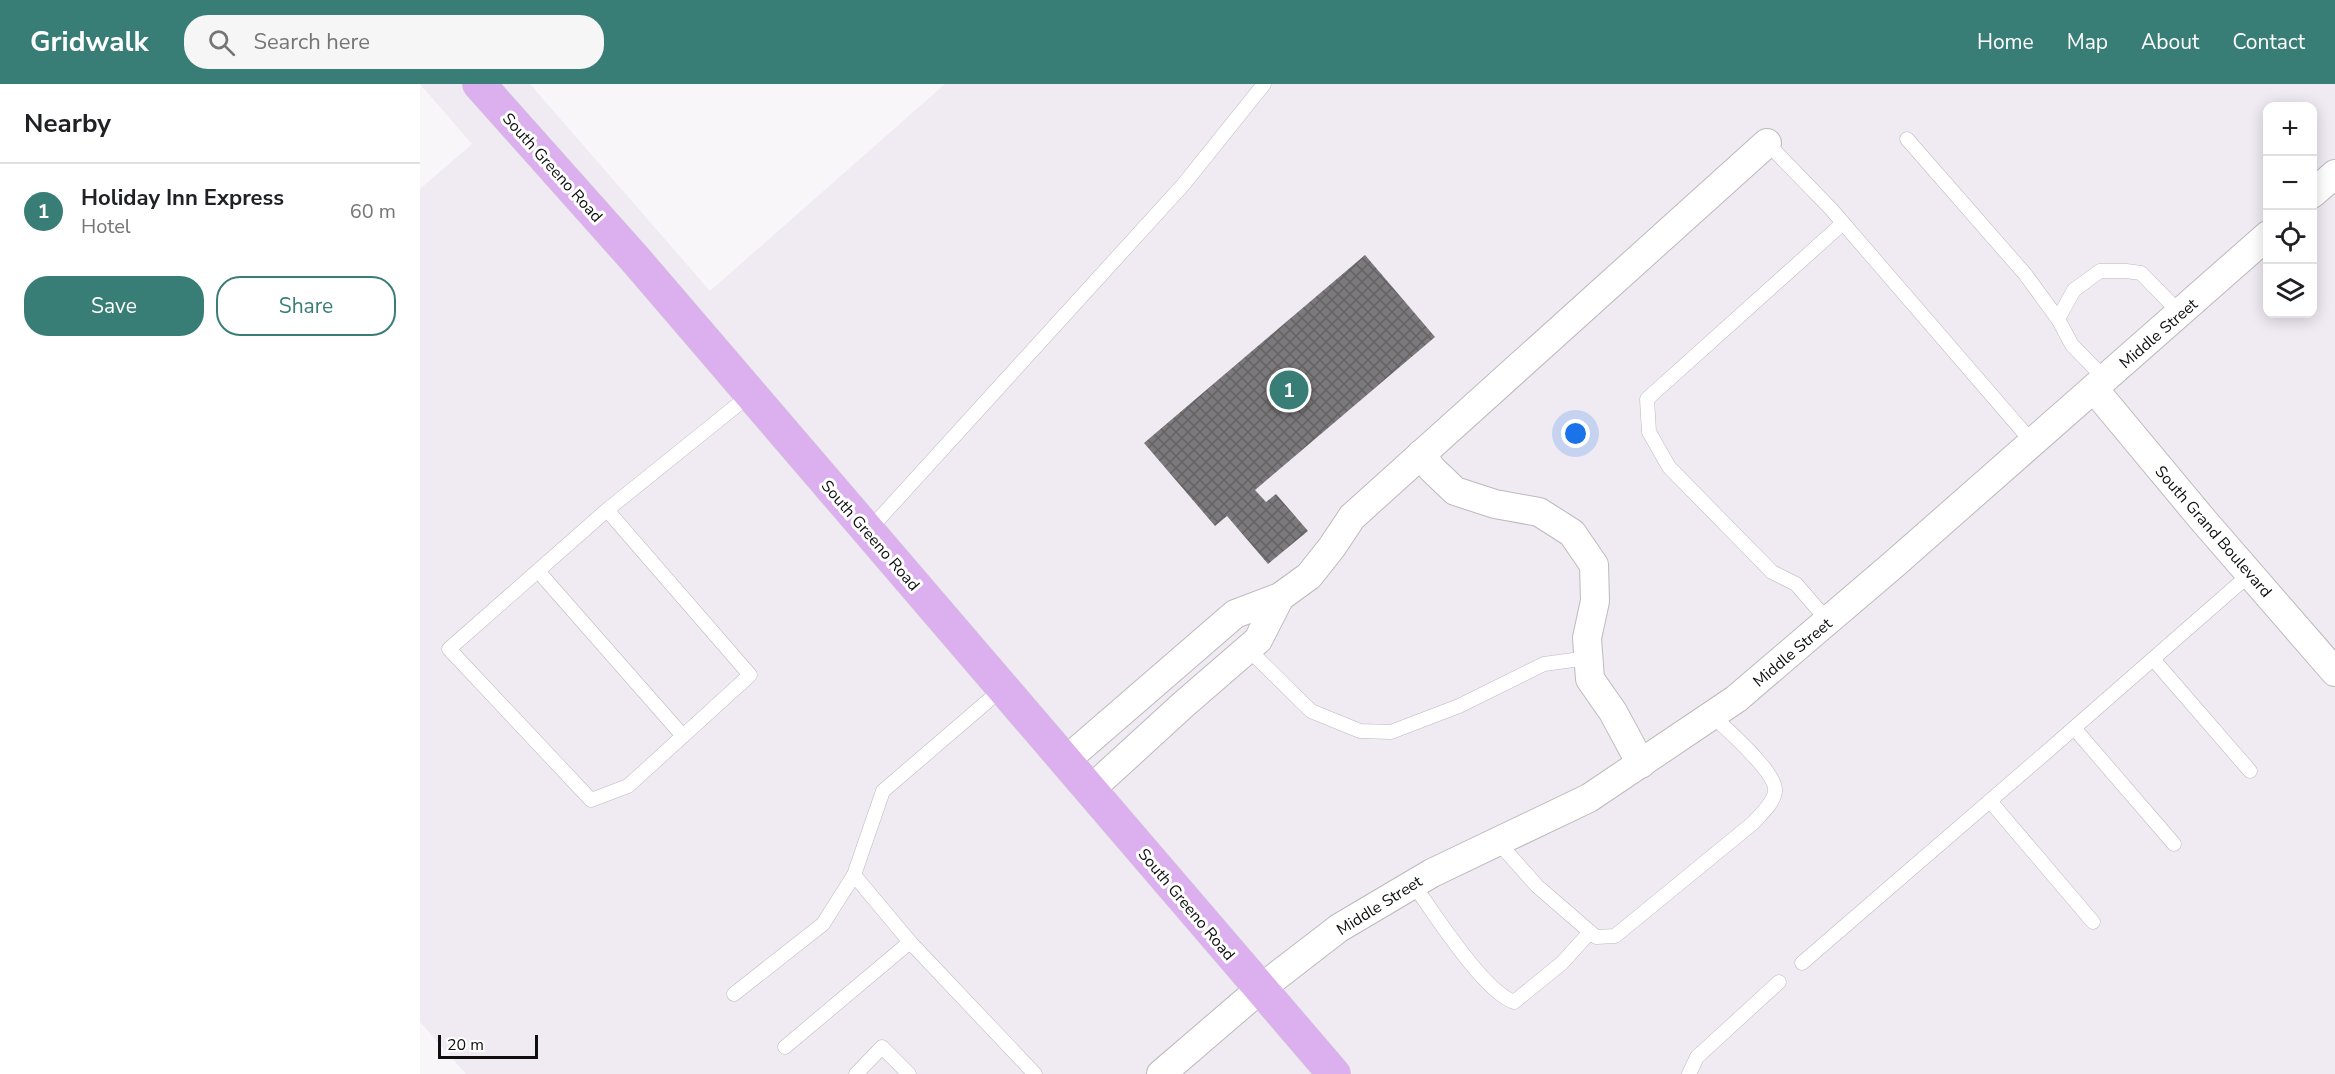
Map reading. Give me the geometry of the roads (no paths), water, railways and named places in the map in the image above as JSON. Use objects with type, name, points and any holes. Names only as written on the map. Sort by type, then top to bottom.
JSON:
[{"type":"main road","name":"South Greeno Road","points":[[479,84],[635,259],[1334,1074]]},
{"type":"street","points":[[1065,761],[1235,614],[1280,597],[1309,576],[1352,517],[1767,143]]},
{"type":"street","name":"Middle Street","points":[[1161,1074],[1260,989],[1339,928],[1432,873],[1589,798],[1736,699],[2033,443],[2263,239]]},
{"type":"street","name":"South Grand Boulevard","points":[[2099,384],[2250,574],[2335,672]]},
{"type":"street","points":[[1421,454],[1432,469],[1455,491],[1495,504],[1539,512],[1572,532],[1594,565],[1595,601],[1587,639],[1590,679],[1612,712],[1641,764]]},
{"type":"street","points":[[1090,790],[1258,640],[1280,597]]},
{"type":"lane","points":[[868,531],[1183,185],[1264,84]]},
{"type":"lane","points":[[1907,139],[2025,274],[2058,318],[2099,384]]},
{"type":"lane","points":[[1767,143],[1842,224],[2033,443]]},
{"type":"lane","points":[[1828,621],[1796,584],[1773,573],[1670,467],[1649,432],[1647,399],[1842,224]]},
{"type":"lane","points":[[2058,318],[2074,290],[2100,271],[2141,273],[2180,313]]},
{"type":"lane","points":[[607,510],[750,675],[628,786],[591,800],[449,649],[607,510],[751,394]]},
{"type":"lane","points":[[538,571],[683,736]]},
{"type":"lane","points":[[1802,963],[2250,574]]},
{"type":"lane","points":[[1248,649],[1311,711],[1360,730],[1391,732],[1459,706],[1544,664],[1588,658]]},
{"type":"lane","points":[[2153,659],[2250,771]]},
{"type":"lane","points":[[734,994],[823,924],[854,874],[883,791],[1003,688]]},
{"type":"lane","points":[[1498,842],[1537,886],[1596,937],[1615,936],[1753,823],[1772,801],[1775,789],[1768,772],[1713,716]]},
{"type":"lane","points":[[2074,728],[2174,844]]},
{"type":"lane","points":[[1990,801],[2093,922]]},
{"type":"lane","points":[[854,874],[910,942],[1035,1074]]},
{"type":"lane","points":[[1413,884],[1482,978],[1504,998],[1514,1002],[1562,963],[1590,932]]},
{"type":"lane","points":[[784,1047],[910,942]]},
{"type":"lane","points":[[1689,1074],[1697,1057],[1779,981]]},
{"type":"lane","points":[[856,1074],[882,1047],[909,1074]]},
{"type":"place","name":"Holiday Inn Express","points":[[1289,390]]}]
